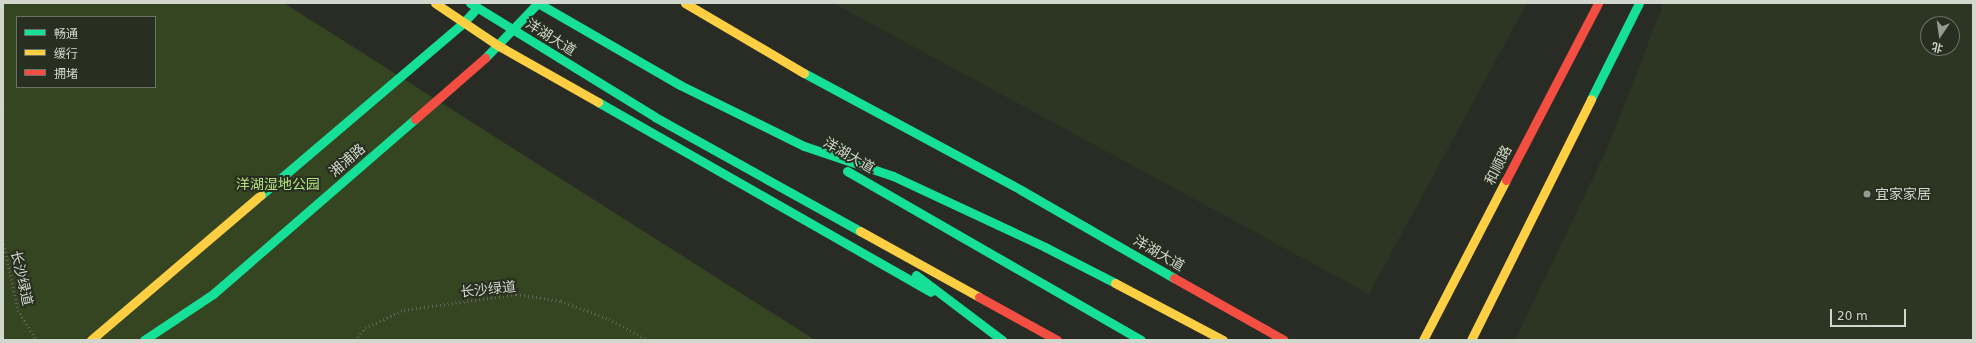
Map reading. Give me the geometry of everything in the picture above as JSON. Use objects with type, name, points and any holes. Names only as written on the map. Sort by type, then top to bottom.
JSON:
[{"type":"main road","points":[[435,3],[499,46],[1015,340]]},
{"type":"main road","name":"洋湖大道","points":[[470,3],[655,117],[759,176],[1058,340]]},
{"type":"main road","name":"湘浦路","points":[[91,340],[463,23],[482,3]]},
{"type":"main road","name":"湘浦路","points":[[144,340],[213,294],[499,46],[538,3]]},
{"type":"main road","name":"洋湖大道","points":[[538,3],[680,84],[804,146],[1141,340]]},
{"type":"main road","name":"洋湖大道","points":[[685,3],[755,46],[1022,190],[1284,340]]},
{"type":"main road","name":"和顺路","points":[[1423,340],[1598,3]]},
{"type":"main road","points":[[1471,340],[1639,3]]},
{"type":"main road","points":[[804,146],[894,176],[1045,247],[1223,340]]},
{"type":"main road","points":[[759,176],[834,219],[871,243],[1002,340]]},
{"type":"path","points":[[3,104],[3,116]]},
{"type":"path","name":"长沙绿道","points":[[3,240],[18,310],[37,340]]},
{"type":"path","name":"长沙绿道","points":[[355,340],[365,328],[404,310],[516,294],[561,301],[609,319],[648,340]]},
{"type":"shaded area","points":[[833,3],[1527,3],[1369,294]]},
{"type":"shaded area","points":[[1664,3],[1973,3],[1973,340],[1515,340],[1606,151]]},
{"type":"green space","name":"洋湖湿地公园","points":[[3,3],[284,3],[815,340],[3,340]]},
{"type":"traffic: fast","points":[[470,3],[655,117],[860,231]]},
{"type":"traffic: fast","points":[[485,58],[538,3]]},
{"type":"traffic: fast","points":[[538,3],[680,85],[804,146]]},
{"type":"traffic: fast","points":[[1591,99],[1639,3]]},
{"type":"traffic: fast","points":[[261,195],[463,23],[477,8]]},
{"type":"traffic: fast","points":[[804,73],[1021,190],[1174,278]]},
{"type":"traffic: fast","points":[[598,102],[931,292]]},
{"type":"traffic: fast","points":[[144,340],[213,294],[415,119]]},
{"type":"traffic: fast","points":[[804,146],[893,176],[1045,247],[1115,283]]},
{"type":"traffic: fast","points":[[847,171],[1141,340]]},
{"type":"traffic: fast","points":[[916,275],[1002,340]]},
{"type":"traffic: slow","points":[[435,3],[499,46],[598,102]]},
{"type":"traffic: slow","points":[[685,3],[804,73]]},
{"type":"traffic: slow","points":[[1471,340],[1591,99]]},
{"type":"traffic: slow","points":[[1423,340],[1506,180]]},
{"type":"traffic: slow","points":[[91,340],[261,195]]},
{"type":"traffic: slow","points":[[860,231],[979,297]]},
{"type":"traffic: slow","points":[[1115,283],[1223,340]]},
{"type":"traffic: jam","points":[[1506,180],[1598,3]]},
{"type":"traffic: jam","points":[[415,119],[485,58]]},
{"type":"traffic: jam","points":[[1174,278],[1284,340]]},
{"type":"traffic: jam","points":[[979,297],[1057,340]]},
{"type":"place","name":"宜家家居","points":[[1867,194]]}]
